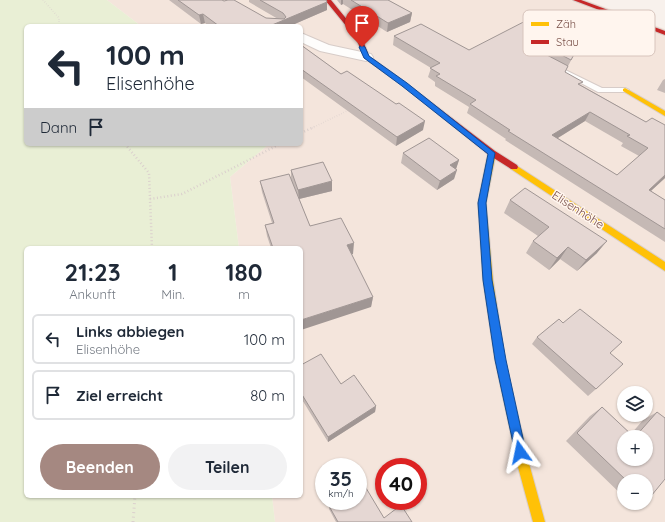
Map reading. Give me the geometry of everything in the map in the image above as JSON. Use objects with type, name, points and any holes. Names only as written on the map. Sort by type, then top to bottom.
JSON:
[{"type":"street","points":[[328,0],[359,38],[366,57]]},
{"type":"street","points":[[576,0],[603,10]]},
{"type":"street","points":[[655,29],[665,33]]},
{"type":"street","name":"Elisenhöhe","points":[[303,39],[325,48],[366,57],[404,84],[492,153],[665,267]]},
{"type":"street","points":[[625,90],[665,114]]},
{"type":"street","points":[[492,153],[482,203],[488,280],[502,368],[524,467],[539,522]]},
{"type":"lane","points":[[544,61],[601,90],[625,90]]},
{"type":"path","points":[[43,0],[59,18],[59,24]]},
{"type":"path","points":[[303,132],[350,109]]},
{"type":"path","points":[[127,146],[149,173],[152,246]]},
{"type":"path","points":[[150,199],[182,194],[276,146]]},
{"type":"path","points":[[133,522],[135,498]]},
{"type":"shaded area","points":[[107,0],[586,0],[613,10],[523,10],[523,56],[655,56],[655,25],[665,29],[665,522],[275,522],[272,498],[303,498],[303,246],[239,246],[230,177],[267,146],[303,146],[303,24],[138,24]]},
{"type":"green space","points":[[0,0],[107,0],[138,24],[24,24],[24,146],[267,146],[230,177],[239,246],[24,246],[24,498],[272,498],[275,522],[0,522]]},
{"type":"building","points":[[178,0],[234,0],[266,18],[284,19],[286,17],[283,13],[260,0],[326,0],[327,2],[274,24],[216,24],[203,14],[199,15]]},
{"type":"building","points":[[351,0],[388,0],[412,13],[388,23]]},
{"type":"building","points":[[523,22],[523,56],[549,56],[568,66],[565,72],[583,82],[578,84],[646,122],[652,118],[665,125],[665,175],[649,190],[665,200],[665,229],[508,131],[510,130],[470,104],[476,100],[436,76],[440,74],[430,68],[440,63],[394,36],[421,24],[469,50]],"holes":[[[590,112],[630,135],[627,136],[648,148],[617,175],[552,135]]]},
{"type":"building","points":[[303,46],[341,74],[347,71],[396,104],[399,103],[425,121],[397,137],[303,70]]},
{"type":"building","points":[[563,56],[573,56],[571,60]]},
{"type":"building","points":[[429,138],[459,160],[450,165],[457,170],[440,181],[403,153]]},
{"type":"building","points":[[323,162],[332,181],[298,190],[291,170]]},
{"type":"building","points":[[289,174],[310,226],[341,218],[354,243],[347,245],[373,297],[303,319],[303,246],[272,246],[265,225],[274,223],[260,181]]},
{"type":"building","points":[[525,188],[607,241],[586,260],[568,247],[557,258],[533,241],[549,227],[510,200]]},
{"type":"building","points":[[580,309],[622,342],[610,353],[623,364],[596,389],[537,337],[559,319],[563,323]]},
{"type":"building","points":[[321,354],[341,384],[354,375],[376,406],[328,437],[303,396],[303,364]]},
{"type":"building","points":[[602,407],[627,430],[617,430],[617,466],[653,466],[653,430],[641,430],[648,422],[653,422],[653,417],[657,412],[665,418],[665,479],[653,494],[653,474],[620,474],[577,433]]},
{"type":"building","points":[[367,490],[375,503],[375,510],[379,510],[384,518],[394,510],[404,510],[412,522],[338,522],[331,510],[367,510]]},
{"type":"traffic: slow","points":[[625,90],[665,114]]},
{"type":"traffic: slow","points":[[492,153],[482,203],[488,280],[500,360],[524,467],[539,522]]},
{"type":"traffic: slow","points":[[514,167],[665,267]]},
{"type":"traffic: jam","points":[[328,0],[359,38],[366,57],[404,84],[492,153],[514,167]]},
{"type":"traffic: jam","points":[[576,0],[603,10]]},
{"type":"traffic: jam","points":[[655,29],[665,33]]},
{"type":"route","points":[[362,47],[366,57],[404,84],[492,153],[482,203],[488,280],[500,360],[520,452]]}]
